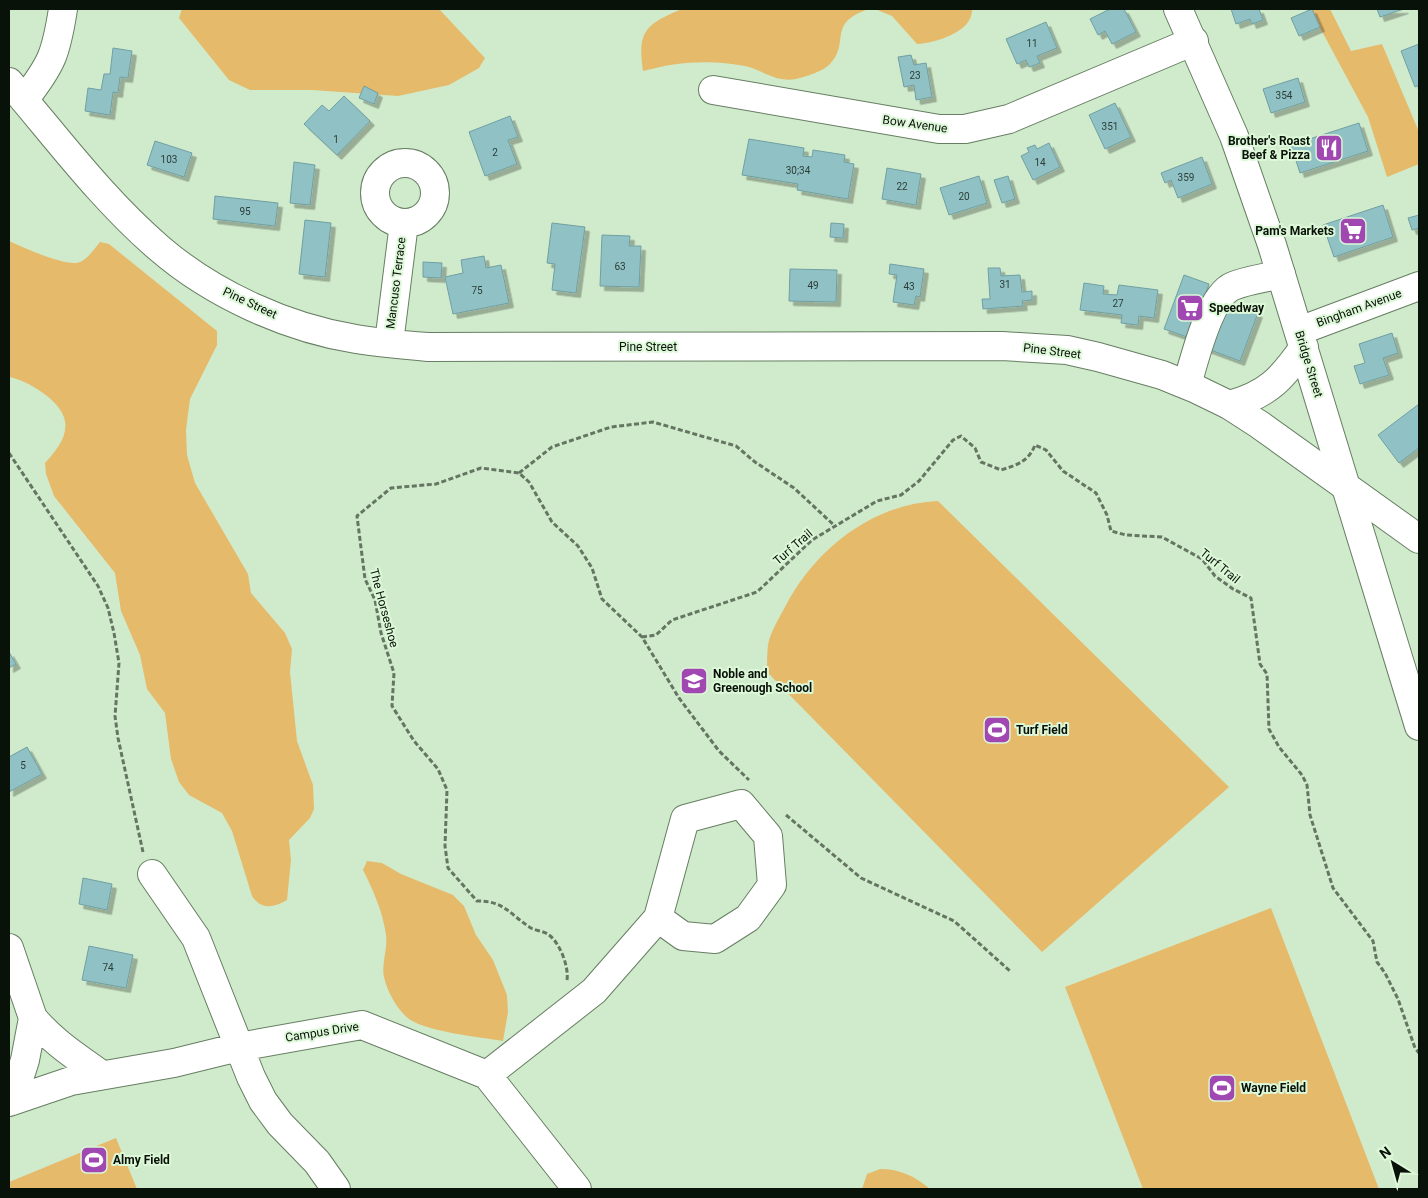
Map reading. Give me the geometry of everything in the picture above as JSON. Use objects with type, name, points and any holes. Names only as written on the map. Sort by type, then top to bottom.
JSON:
[{"type":"street","points":[[17,91],[51,62],[56,48],[63,9]]},
{"type":"street","name":"Bridge Street","points":[[1178,9],[1194,41],[1234,136],[1281,274],[1419,726]]},
{"type":"street","name":"Bow Avenue","points":[[713,90],[939,129],[965,130],[1009,119],[1194,41]]},
{"type":"street","name":"Pine Street","points":[[17,91],[109,200],[160,249],[186,269],[242,300],[300,325],[355,339],[389,344],[472,347],[1036,347],[1098,357],[1162,375],[1229,406],[1284,442],[1419,539]]},
{"type":"street","name":"Mancuso Terrace","points":[[389,344],[404,223]]},
{"type":"street","points":[[1187,385],[1203,333],[1221,295],[1232,287],[1281,274]]},
{"type":"street","name":"Bingham Avenue","points":[[1301,339],[1419,286]]},
{"type":"street","points":[[1229,406],[1251,399],[1271,387],[1286,372],[1301,339]]},
{"type":"street","points":[[577,1189],[487,1074],[594,991],[658,918],[685,820],[741,804],[768,836],[772,885],[748,918],[715,939],[683,936],[658,918]]},
{"type":"street","points":[[152,874],[196,938],[263,1102],[280,1124],[317,1162],[336,1189]]},
{"type":"street","points":[[9,948],[33,1018],[63,1048],[102,1074]]},
{"type":"street","points":[[10,1102],[25,1060],[33,1018]]},
{"type":"street","name":"Campus Drive","points":[[10,1102],[42,1089],[102,1074],[174,1063],[239,1047],[362,1024],[487,1074]]},
{"type":"path","points":[[752,783],[719,750],[685,705],[642,637],[602,599],[592,568],[578,546],[552,522],[529,482],[519,473],[552,448],[610,427],[653,422],[736,446],[755,462],[794,488],[836,528]]},
{"type":"path","name":"Turf Trail","points":[[642,637],[656,635],[672,620],[757,592],[812,540],[836,528],[853,515],[878,501],[901,495],[919,481],[953,440],[961,436],[975,448],[980,462],[1001,470],[1017,465],[1031,457],[1036,446],[1046,450],[1063,471],[1096,493],[1107,515],[1111,531],[1126,535],[1162,537],[1202,559],[1215,576],[1233,589],[1251,598],[1260,664],[1267,674],[1270,729],[1279,748],[1304,780],[1310,815],[1333,888],[1373,941],[1377,962],[1385,972],[1398,999],[1415,1048],[1419,1053]]},
{"type":"path","points":[[9,454],[98,586],[108,608],[119,663],[115,716],[118,738],[145,859],[152,874]]},
{"type":"path","name":"The Horseshoe","points":[[519,473],[480,468],[436,484],[391,488],[357,516],[365,579],[375,600],[381,633],[394,673],[392,706],[414,741],[438,769],[447,790],[445,846],[448,868],[477,901],[493,901],[532,928],[549,935],[559,946],[567,967],[566,983]]},
{"type":"path","points":[[778,808],[861,878],[954,921],[1012,972]]},
{"type":"shaded area","points":[[182,9],[439,9],[485,58],[479,68],[449,85],[398,96],[312,90],[250,90],[229,80],[179,18]]},
{"type":"shaded area","points":[[682,9],[869,9],[856,14],[848,20],[843,27],[836,56],[827,67],[800,78],[782,79],[745,66],[706,62],[668,65],[643,71],[642,47],[643,38],[647,31],[660,19]]},
{"type":"shaded area","points":[[875,9],[972,9],[971,17],[960,30],[943,39],[917,44],[892,16]]},
{"type":"shaded area","points":[[1310,9],[1330,9],[1351,51],[1382,44],[1419,132],[1419,164],[1387,177],[1368,117]]},
{"type":"shaded area","points":[[9,241],[69,263],[80,262],[86,258],[100,242],[109,244],[217,331],[217,345],[190,399],[186,430],[187,455],[195,483],[248,574],[251,593],[285,633],[292,649],[290,672],[297,741],[313,785],[314,809],[310,818],[289,840],[291,860],[287,900],[277,905],[264,906],[259,904],[252,896],[232,831],[222,813],[189,795],[179,782],[171,759],[165,713],[147,689],[140,655],[121,611],[115,573],[54,496],[46,474],[45,463],[57,449],[63,438],[65,421],[58,406],[51,399],[25,382],[9,377]]},
{"type":"shaded area","name":"Turf Field","points":[[938,501],[1229,787],[1042,952],[767,672],[768,645],[775,626],[797,586],[812,566],[829,549],[848,533],[890,511],[914,504]]},
{"type":"shaded area","points":[[367,861],[382,863],[401,874],[453,895],[464,906],[476,935],[493,960],[507,995],[508,1012],[503,1041],[454,1033],[417,1024],[400,1011],[387,988],[384,977],[385,926],[374,893],[363,870]]},
{"type":"shaded area","name":"Wayne Field","points":[[1271,908],[1379,1189],[1143,1189],[1065,987]]},
{"type":"shaded area","name":"Almy Field","points":[[116,1138],[137,1189],[9,1189],[9,1182]]},
{"type":"shaded area","points":[[880,1169],[894,1170],[907,1174],[919,1180],[930,1189],[862,1189],[867,1174]]},
{"type":"building","points":[[1110,9],[1124,9],[1136,32],[1112,44],[1105,31],[1098,35],[1090,19]]},
{"type":"building","points":[[1231,9],[1259,9],[1263,20],[1252,24],[1250,19],[1236,24]]},
{"type":"building","points":[[1312,9],[1320,27],[1299,36],[1291,18]]},
{"type":"building","points":[[1377,9],[1404,9],[1380,17]]},
{"type":"building","points":[[1046,22],[1057,48],[1037,56],[1040,63],[1029,67],[1026,60],[1017,64],[1006,39]]},
{"type":"building","points":[[1419,44],[1419,85],[1415,87],[1401,51]]},
{"type":"building","points":[[113,48],[132,51],[128,78],[120,77],[118,93],[113,92],[110,115],[85,111],[88,88],[101,90],[104,74],[110,74]]},
{"type":"building","points":[[911,55],[914,65],[926,63],[932,97],[916,100],[914,85],[904,87],[898,57]]},
{"type":"building","points":[[1298,78],[1305,102],[1271,113],[1263,89]]},
{"type":"building","points":[[364,86],[378,93],[374,104],[359,98]]},
{"type":"building","points":[[344,96],[370,121],[337,155],[304,124],[322,105],[329,111]]},
{"type":"building","points":[[1115,103],[1131,137],[1105,149],[1089,115]]},
{"type":"building","points":[[510,116],[518,137],[508,140],[517,164],[485,176],[469,132]]},
{"type":"building","name":"Brother's Roast Beef & Pizza","points":[[1359,123],[1368,151],[1300,173],[1291,145]]},
{"type":"building","points":[[749,139],[804,148],[803,156],[812,157],[813,150],[845,155],[844,162],[854,164],[848,199],[797,190],[798,184],[742,175]]},
{"type":"building","points":[[155,141],[192,153],[184,177],[147,165]]},
{"type":"building","points":[[1049,143],[1060,167],[1033,180],[1021,156],[1029,152],[1027,148],[1035,145],[1037,149]]},
{"type":"building","points":[[1202,157],[1212,184],[1178,198],[1171,180],[1165,183],[1161,173]]},
{"type":"building","points":[[294,162],[315,165],[310,205],[290,203]]},
{"type":"building","points":[[887,168],[921,174],[916,205],[882,199]]},
{"type":"building","points":[[979,176],[987,203],[949,215],[940,188]]},
{"type":"building","points":[[1008,176],[1015,199],[1002,203],[994,180]]},
{"type":"building","points":[[215,196],[278,203],[275,226],[213,219]]},
{"type":"building","points":[[1383,205],[1393,237],[1334,257],[1323,225]]},
{"type":"building","points":[[1419,215],[1419,228],[1412,230],[1408,218]]},
{"type":"building","points":[[305,220],[331,223],[325,277],[299,274]]},
{"type":"building","points":[[552,223],[585,227],[576,293],[552,290],[555,264],[547,263]]},
{"type":"building","points":[[831,223],[844,224],[843,238],[830,237]]},
{"type":"building","points":[[602,235],[630,236],[629,246],[641,246],[639,287],[600,286]]},
{"type":"building","points":[[484,256],[486,268],[501,265],[509,303],[453,314],[445,277],[463,273],[461,260]]},
{"type":"building","points":[[423,262],[442,263],[441,278],[423,277]]},
{"type":"building","points":[[890,264],[924,269],[920,297],[916,296],[914,305],[893,302],[897,275],[889,274]]},
{"type":"building","points":[[988,268],[1000,268],[1001,276],[1020,275],[1022,292],[1032,291],[1032,300],[1022,301],[1023,306],[983,309],[982,299],[990,299]]},
{"type":"building","points":[[790,269],[837,270],[836,302],[789,301]]},
{"type":"building","points":[[1184,275],[1209,284],[1190,338],[1164,329]]},
{"type":"building","points":[[1084,283],[1104,286],[1103,294],[1117,295],[1119,285],[1158,290],[1154,318],[1139,316],[1138,325],[1121,323],[1122,315],[1080,310]]},
{"type":"building","points":[[1223,300],[1258,313],[1240,361],[1205,348]]},
{"type":"building","points":[[1392,333],[1398,353],[1383,358],[1389,375],[1360,384],[1354,366],[1365,363],[1359,344]]},
{"type":"building","points":[[1419,404],[1419,448],[1399,463],[1378,435]]},
{"type":"building","points":[[9,652],[16,664],[9,668]]},
{"type":"building","points":[[27,747],[42,774],[9,792],[9,757]]},
{"type":"building","points":[[83,878],[112,884],[107,910],[79,904]]},
{"type":"building","points":[[89,946],[133,955],[126,988],[82,980]]},
{"type":"place","name":"Brother's Roast Beef & Pizza","points":[[1329,148]]},
{"type":"place","name":"Pam's Markets","points":[[1353,231]]},
{"type":"place","name":"Speedway","points":[[1190,308]]},
{"type":"place","name":"Noble and Greenough School","points":[[694,681]]},
{"type":"place","name":"Turf Field","points":[[997,730]]},
{"type":"place","name":"Wayne Field","points":[[1222,1088]]},
{"type":"place","name":"Almy Field","points":[[94,1160]]}]
